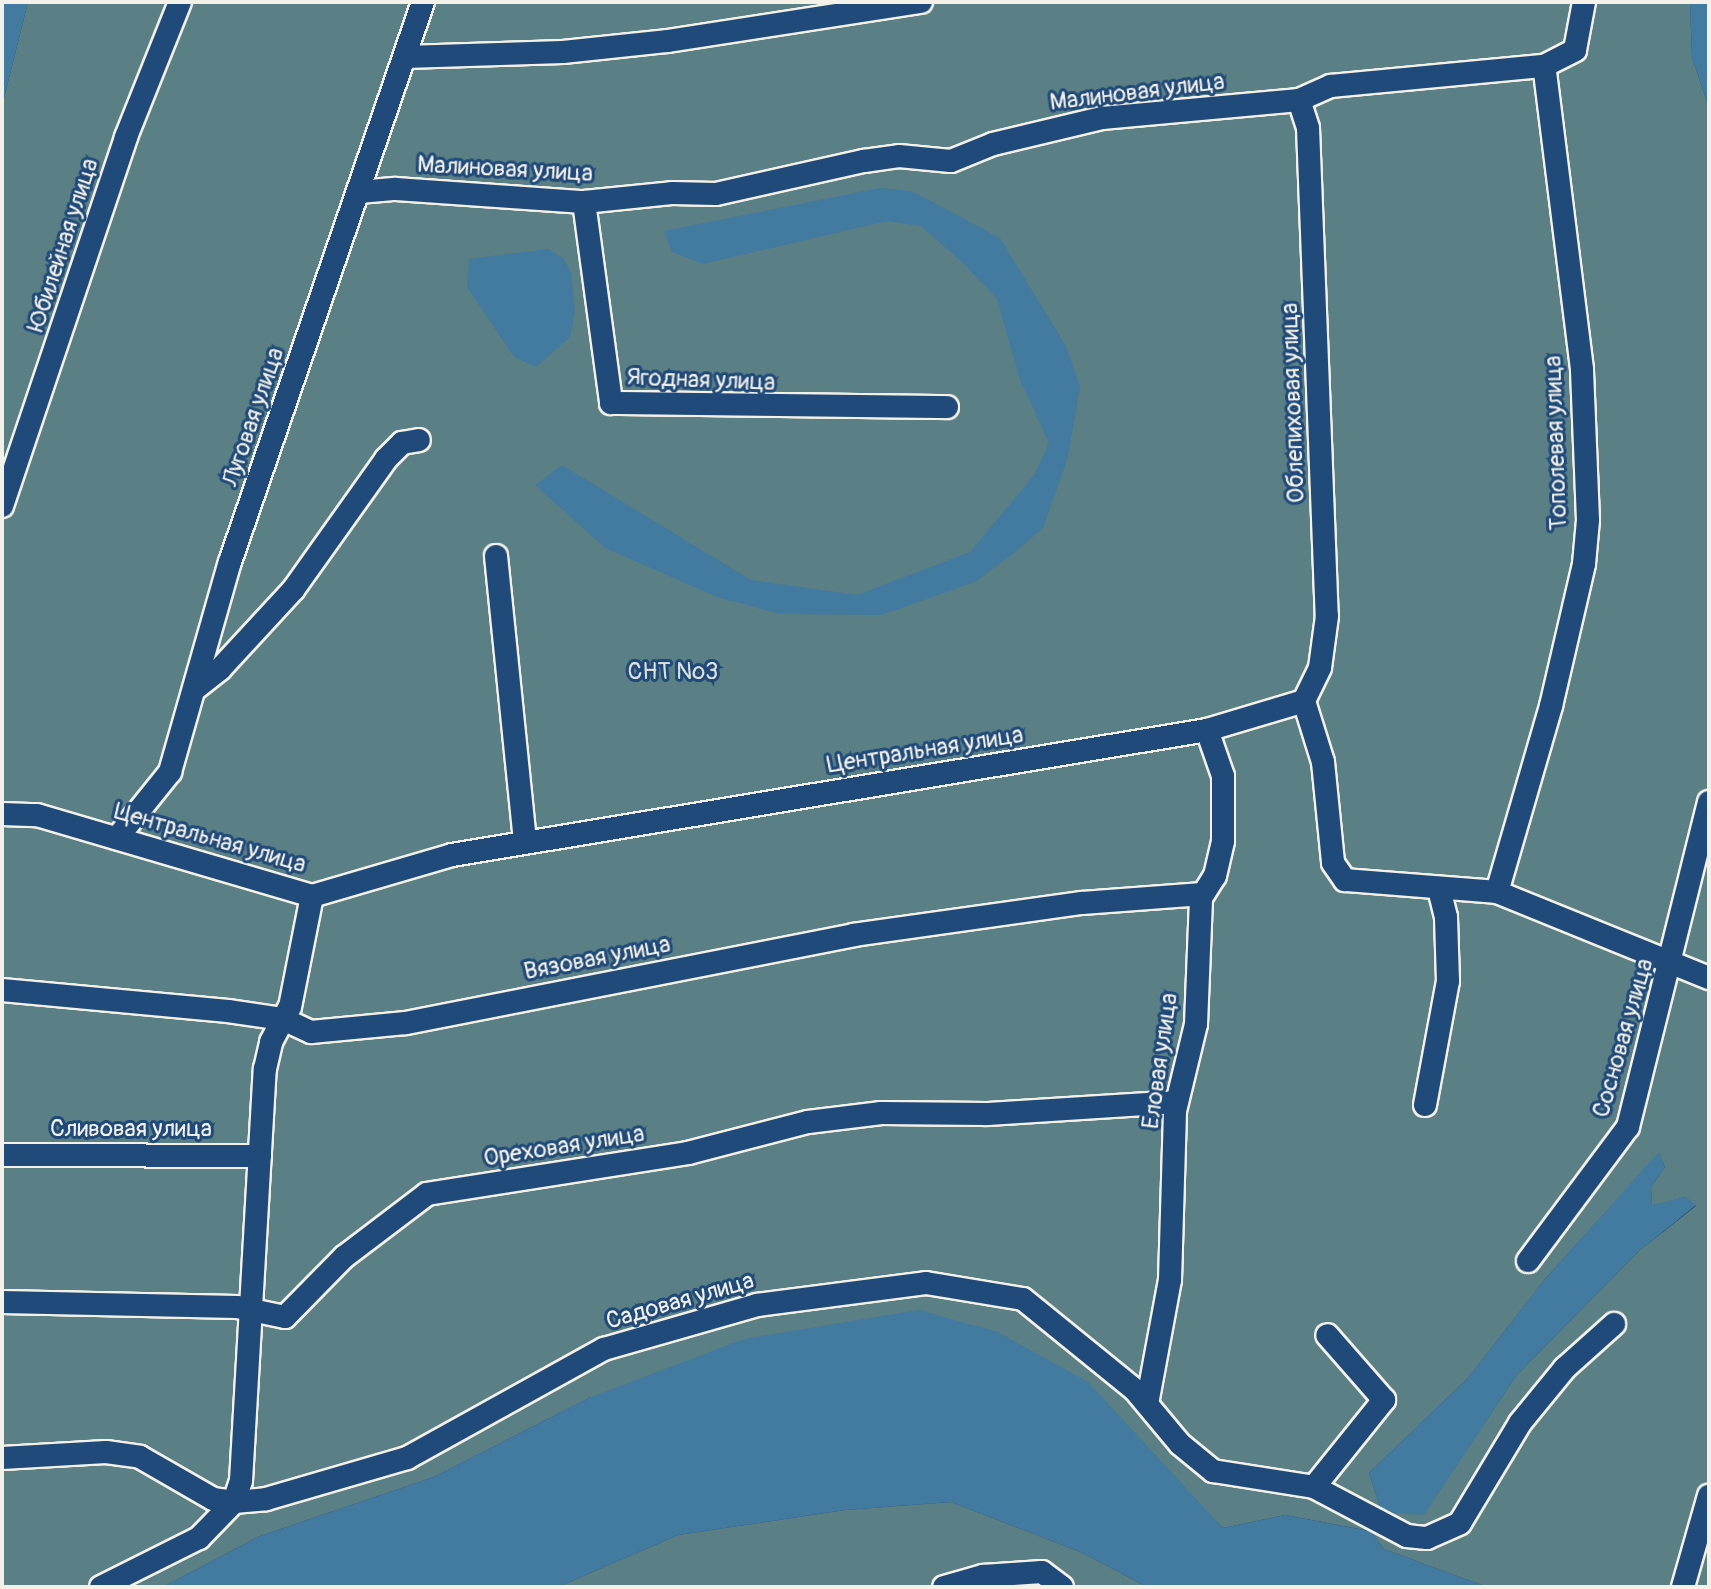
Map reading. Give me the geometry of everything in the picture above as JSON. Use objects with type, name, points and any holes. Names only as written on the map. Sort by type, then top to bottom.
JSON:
[{"type":"street","name":"Юбилейная улица","points":[[2,506],[126,137],[180,2]]},
{"type":"street","name":"Луговая улица","points":[[117,838],[170,772],[230,562],[423,2]]},
{"type":"street","points":[[405,57],[563,52],[668,41],[921,2]]},
{"type":"street","points":[[1544,66],[1575,50],[1584,2]]},
{"type":"street","name":"Малиновая улица","points":[[359,192],[396,189],[584,202],[672,193],[716,194],[899,156],[951,161],[993,144],[1089,120],[1299,100],[1331,86],[1544,66]]},
{"type":"street","name":"Тополевая улица","points":[[1497,892],[1551,706],[1584,564],[1588,520],[1582,369],[1544,66]]},
{"type":"street","name":"Облепиховая улица","points":[[1299,100],[1308,128],[1327,616],[1320,668],[1304,701]]},
{"type":"street","name":"Ягодная улица","points":[[584,202],[611,403],[947,407]]},
{"type":"street","points":[[196,688],[220,669],[293,590],[386,459],[402,443],[419,440]]},
{"type":"street","points":[[496,556],[525,843]]},
{"type":"street","points":[[1304,701],[1323,762],[1333,863],[1345,880],[1497,892],[1709,978]]},
{"type":"street","name":"Центральная улица","points":[[2,814],[37,815],[312,896],[452,855],[1207,730],[1304,701]]},
{"type":"street","name":"Еловая улица","points":[[1147,1404],[1170,1280],[1177,1102],[1196,1024],[1203,894],[1215,876],[1223,841],[1223,776],[1207,730]]},
{"type":"street","name":"Сосновая улица","points":[[1528,1261],[1628,1127],[1709,802]]},
{"type":"street","points":[[1425,1105],[1448,981],[1446,917],[1439,888]]},
{"type":"street","name":"Вязовая улица","points":[[2,990],[283,1019],[311,1032],[406,1023],[853,935],[1082,903],[1203,894]]},
{"type":"street","points":[[101,1587],[199,1538],[234,1502],[241,1481],[265,1069],[283,1019],[312,896]]},
{"type":"street","name":"Ореховая улица","points":[[2,1302],[145,1302],[285,1317],[344,1257],[427,1194],[688,1153],[808,1122],[881,1113],[987,1114],[1177,1102]]},
{"type":"street","name":"Сливовая улица","points":[[2,1155],[260,1156]]},
{"type":"street","name":"Садовая улица","points":[[234,1502],[266,1499],[407,1458],[604,1349],[667,1327],[820,1294],[926,1283],[1023,1299],[1147,1404],[1180,1444],[1213,1471],[1314,1487],[1407,1536],[1427,1538],[1460,1523],[1520,1423],[1565,1368],[1614,1324]]},
{"type":"street","points":[[1314,1487],[1384,1400],[1327,1335]]},
{"type":"street","points":[[2,1458],[106,1452],[140,1457],[213,1499],[234,1502]]},
{"type":"street","points":[[1683,1587],[1709,1496]]},
{"type":"street","points":[[944,1587],[983,1576],[1042,1572],[1062,1587]]},
{"type":"green space","name":"СНТ №3","points":[[28,2],[1690,2],[1692,57],[1709,108],[1709,1587],[1487,1587],[1384,1549],[1372,1533],[1384,1512],[1424,1514],[1516,1376],[1639,1251],[1696,1206],[1685,1197],[1652,1206],[1651,1187],[1665,1167],[1659,1153],[1545,1279],[1468,1378],[1369,1473],[1381,1510],[1370,1531],[1285,1515],[1223,1528],[1159,1464],[591,1397],[434,1477],[260,1536],[163,1587],[2,1587],[2,106]]},
{"type":"green space","points":[[951,1502],[1083,1553],[1147,1587],[558,1587],[678,1535],[845,1510]]},
{"type":"water","points":[[2,2],[28,2],[2,106]]},
{"type":"water","points":[[1690,2],[1709,2],[1709,108],[1692,57]]},
{"type":"water","points":[[880,188],[912,191],[1000,238],[1066,346],[1080,387],[1068,457],[1043,528],[1014,553],[975,582],[882,615],[780,614],[717,597],[605,548],[535,485],[562,465],[751,580],[857,595],[970,552],[1035,474],[1049,443],[1020,380],[997,299],[962,262],[921,226],[887,221],[703,264],[672,252],[664,231]]},
{"type":"water","points":[[548,249],[563,258],[571,272],[575,310],[570,337],[536,367],[514,357],[467,287],[469,259]]},
{"type":"water","points":[[1659,1152],[1665,1167],[1651,1187],[1652,1205],[1685,1197],[1696,1205],[1639,1251],[1516,1376],[1424,1515],[1384,1512],[1372,1533],[1384,1549],[1487,1587],[1147,1587],[1083,1553],[951,1502],[845,1510],[678,1535],[558,1587],[163,1587],[260,1536],[434,1477],[591,1397],[744,1339],[919,1310],[998,1332],[1088,1382],[1223,1528],[1285,1515],[1369,1531],[1381,1510],[1369,1473],[1468,1378],[1545,1279]]}]
